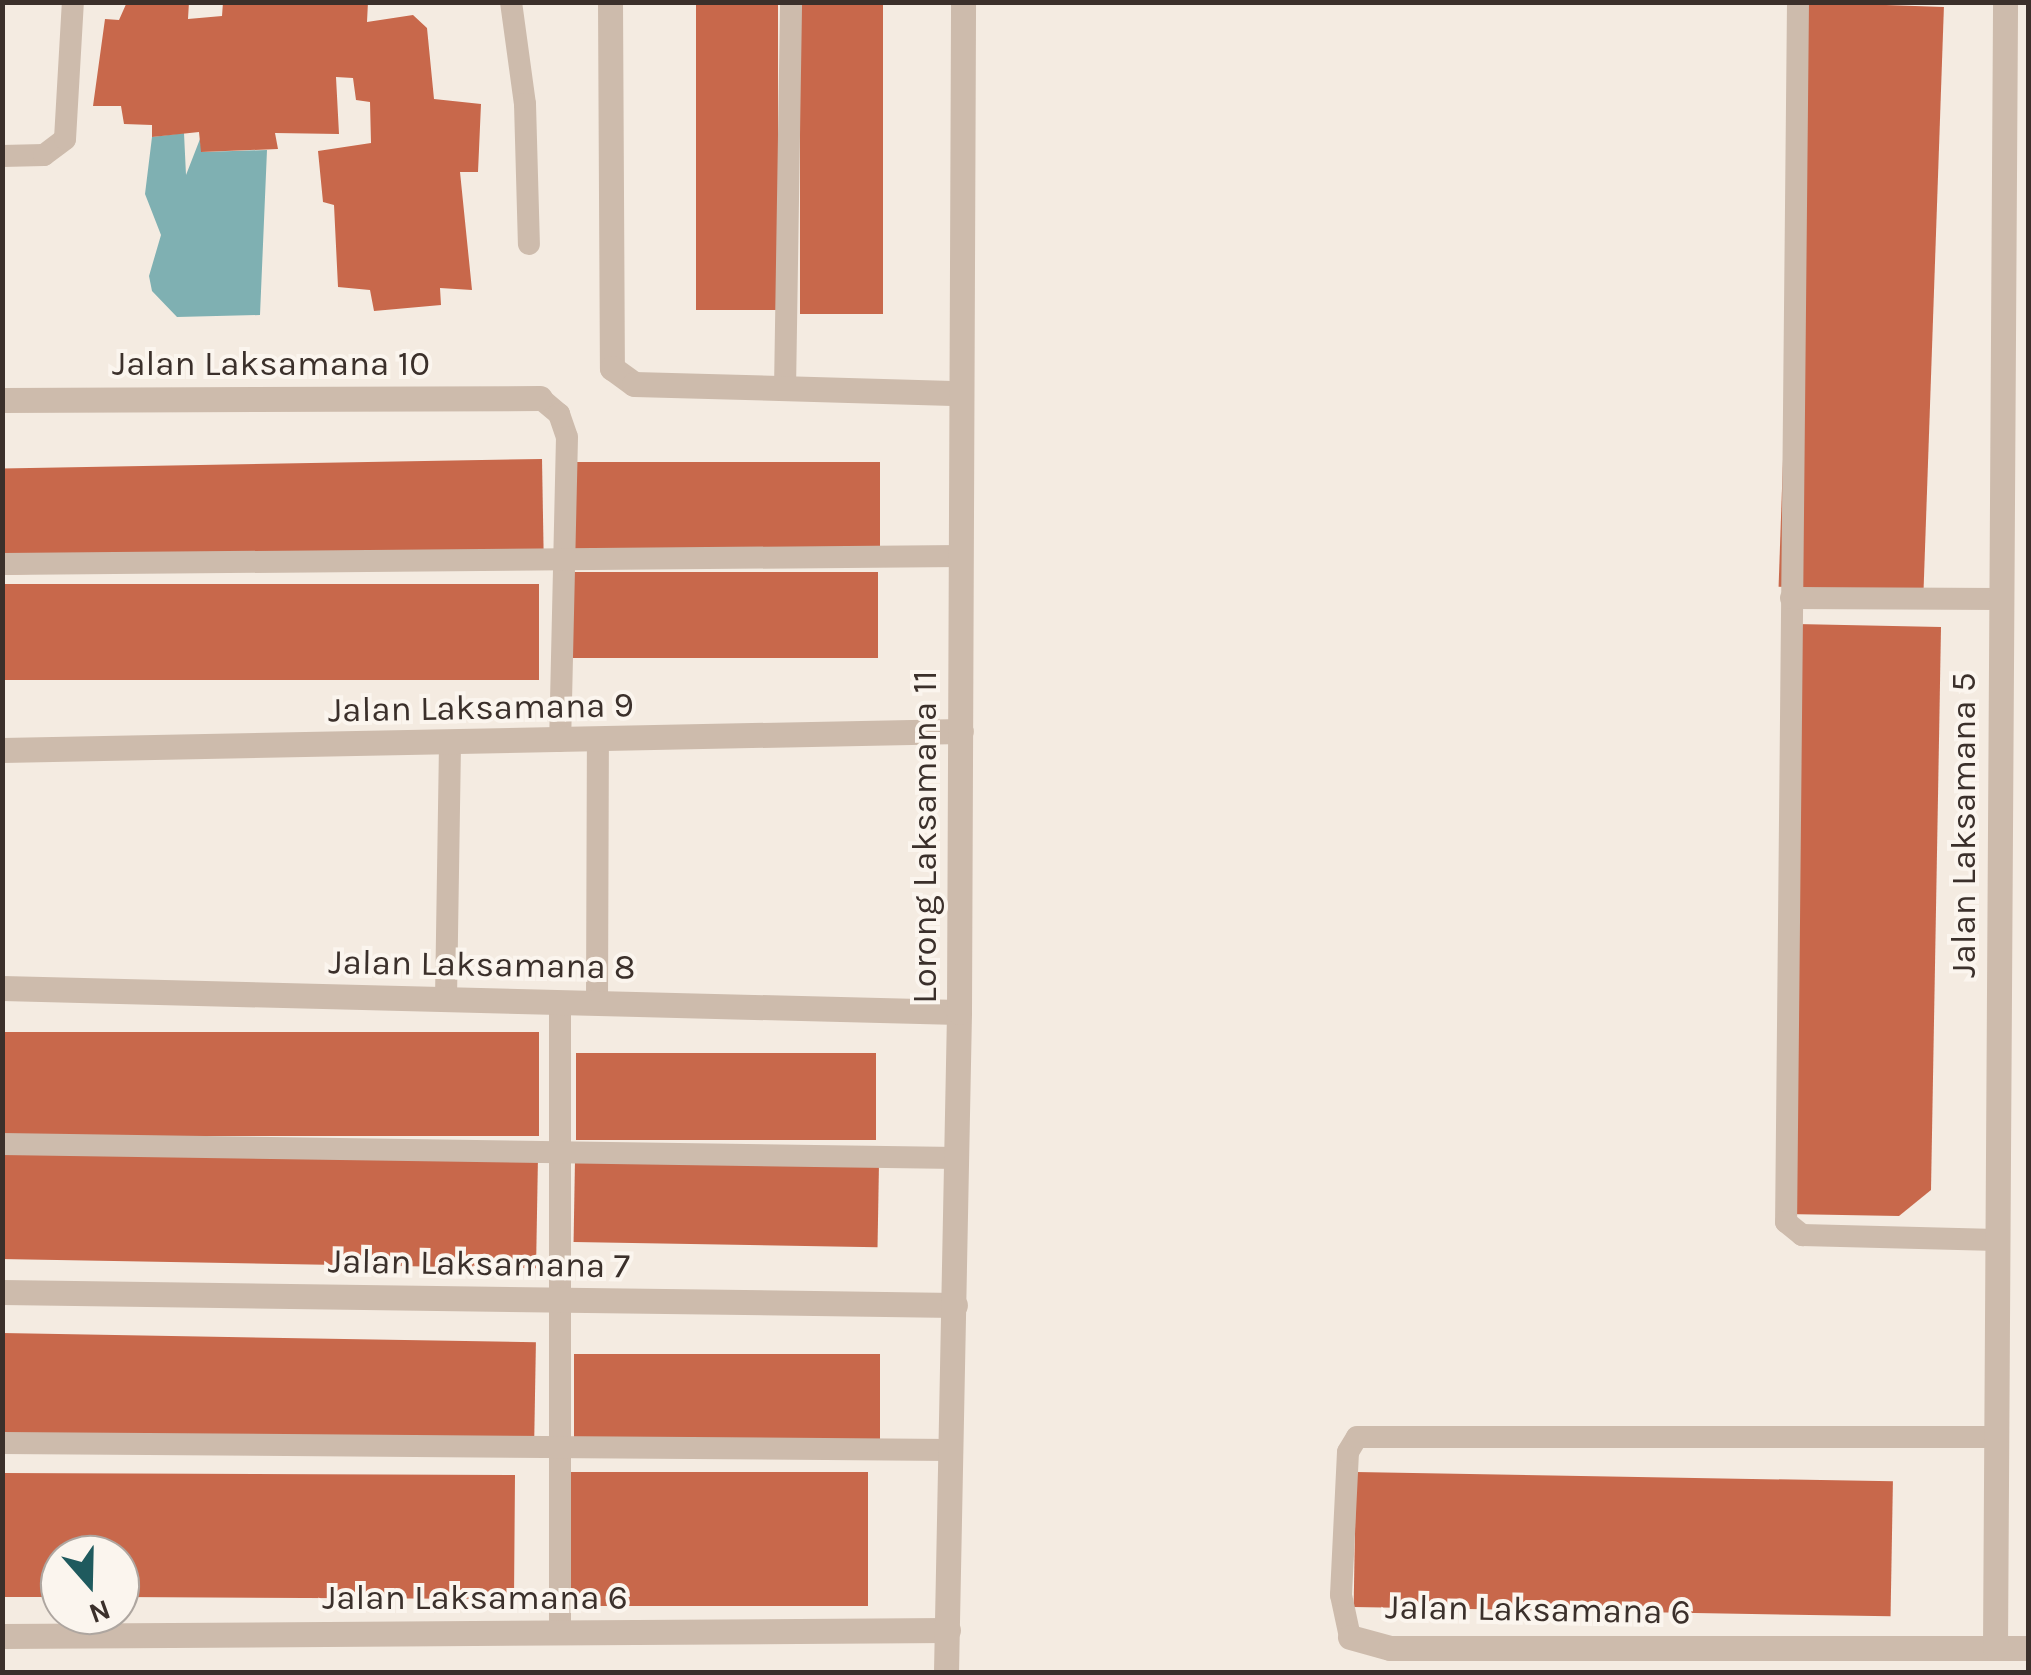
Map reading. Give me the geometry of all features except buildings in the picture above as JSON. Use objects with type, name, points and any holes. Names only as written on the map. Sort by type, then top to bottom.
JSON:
[{"type":"street","points":[[610,2],[612,368],[634,384],[961,393]]},
{"type":"street","name":"Lorong Laksamana 11","points":[[946,1672],[958,1158],[963,2]]},
{"type":"street","name":"Jalan Laksamana 5","points":[[1995,1648],[2006,2]]},
{"type":"street","name":"Jalan Laksamana 10","points":[[2,400],[540,398]]},
{"type":"street","name":"Jalan Laksamana 9","points":[[2,750],[450,746],[961,731]]},
{"type":"street","name":"Jalan Laksamana 8","points":[[2,988],[959,1012]]},
{"type":"street","name":"Jalan Laksamana 7","points":[[2,1292],[955,1306]]},
{"type":"street","name":"Jalan Laksamana 6","points":[[2,1636],[948,1630]]},
{"type":"street","name":"Jalan Laksamana 6","points":[[1350,1637],[1390,1648],[2028,1648]]},
{"type":"lane","points":[[2,156],[44,155],[65,139],[72,2]]},
{"type":"lane","points":[[511,2],[525,104],[529,244]]},
{"type":"lane","points":[[785,390],[791,2]]},
{"type":"lane","points":[[1798,2],[1786,1222],[1802,1235],[1997,1240]]},
{"type":"lane","points":[[540,398],[559,414],[567,437],[560,741]]},
{"type":"lane","points":[[2,564],[961,556]]},
{"type":"lane","points":[[1791,598],[2000,599]]},
{"type":"lane","points":[[598,740],[598,1003]]},
{"type":"lane","points":[[446,999],[450,746]]},
{"type":"lane","points":[[560,1002],[560,1632]]},
{"type":"lane","points":[[2,1144],[958,1158]]},
{"type":"lane","name":"Jalan Laksamana 6","points":[[1350,1637],[1341,1595],[1348,1452],[1356,1437],[1996,1437]]},
{"type":"lane","points":[[2,1443],[952,1450]]},
{"type":"water","points":[[184,133],[186,175],[200,139],[202,152],[267,150],[260,315],[177,317],[152,291],[149,276],[161,235],[145,194],[152,137]]}]
